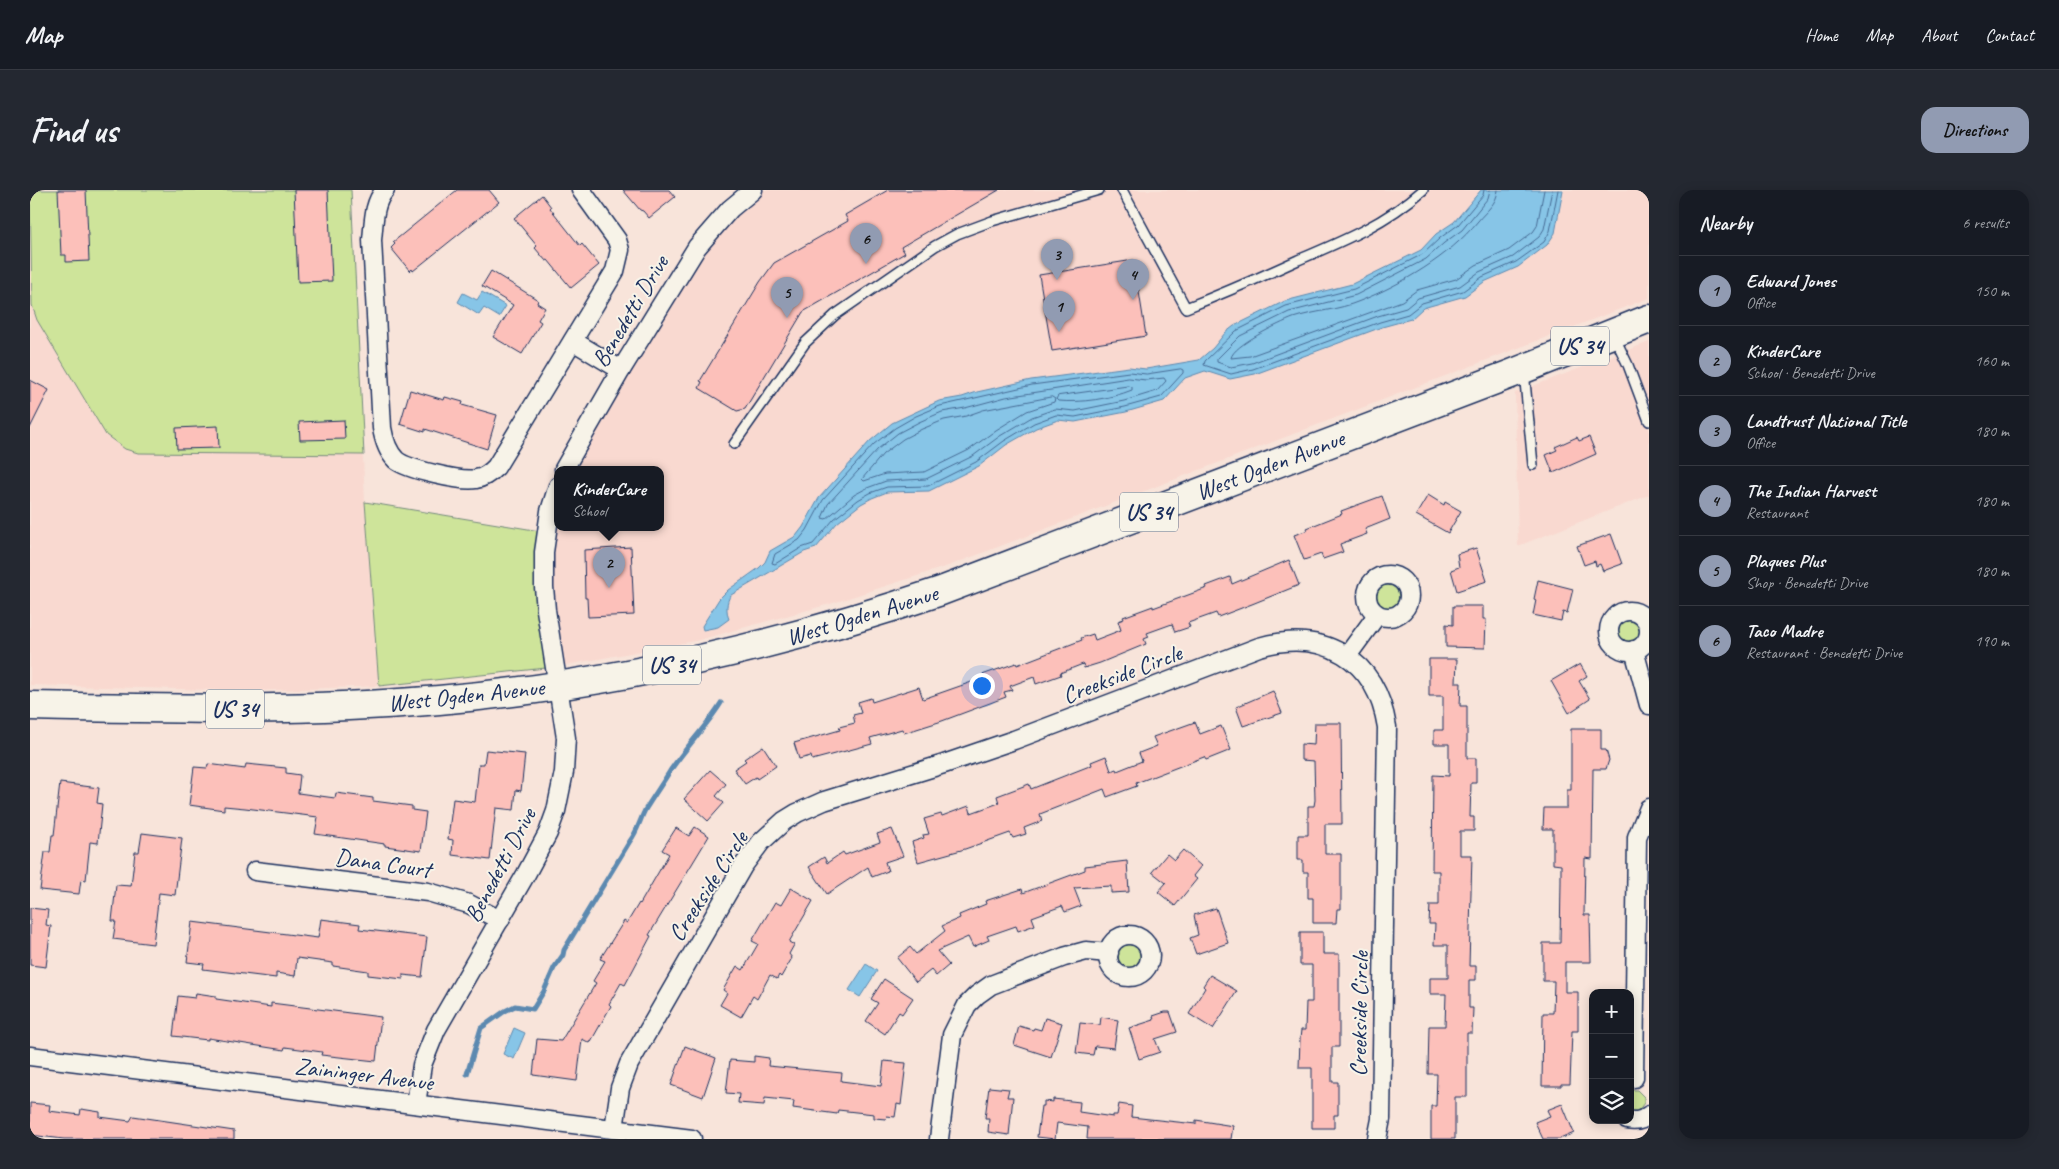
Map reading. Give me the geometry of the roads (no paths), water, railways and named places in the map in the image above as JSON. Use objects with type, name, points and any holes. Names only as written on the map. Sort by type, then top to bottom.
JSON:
[{"type":"main road","name":"West Ogden Avenue","points":[[30,706],[247,709],[337,707],[438,700],[558,685],[674,664],[784,640],[886,610],[941,591],[1524,369],[1649,319]]},
{"type":"street","points":[[385,190],[379,197],[375,210],[372,240],[382,428],[388,449],[397,460],[406,465],[465,479],[476,479],[489,474],[496,467],[615,271],[620,250],[613,232],[581,190]]},
{"type":"street","name":"Benedetti Drive","points":[[566,466],[621,370],[697,247],[730,209],[753,190]]},
{"type":"street","points":[[573,340],[621,370]]},
{"type":"street","name":"Benedetti Drive","points":[[416,1104],[422,1065],[427,1050],[548,833],[556,811],[564,772],[566,748],[545,602],[544,552],[550,511],[554,498]]},
{"type":"street","points":[[1347,656],[1377,614]]},
{"type":"street","name":"Creekside Circle","points":[[614,1129],[620,1088],[628,1064],[743,866],[761,842],[784,821],[796,813],[824,801],[1014,740],[1259,647],[1276,642],[1298,641],[1322,645],[1353,660],[1367,674],[1378,695],[1387,727],[1381,1119],[1377,1139]]},
{"type":"street","points":[[1634,650],[1649,705]]},
{"type":"street","points":[[1638,1080],[1637,837],[1649,808]]},
{"type":"street","name":"Dana Court","points":[[255,871],[428,892],[469,904],[500,920]]},
{"type":"street","points":[[939,1139],[952,1035],[966,1006],[991,985],[1064,957],[1086,951],[1109,953]]},
{"type":"street","name":"Zaininger Avenue","points":[[30,1056],[692,1139]]},
{"type":"street","points":[[1634,1122],[1642,1120],[1649,1115]]},
{"type":"lane","points":[[734,444],[805,343],[835,315],[935,246],[957,234],[992,221],[1099,190]]},
{"type":"lane","points":[[1122,190],[1186,308],[1376,225],[1402,208],[1423,190]]},
{"type":"lane","points":[[1613,334],[1628,365],[1649,421]]},
{"type":"lane","points":[[1524,369],[1533,464]]},
{"type":"water","points":[[1481,190],[1563,190],[1555,233],[1547,245],[1518,267],[1484,282],[1465,296],[1423,308],[1411,319],[1382,327],[1255,374],[1230,379],[1205,371],[1185,378],[1164,401],[1126,412],[1075,422],[1058,420],[1036,428],[1006,445],[979,466],[929,491],[887,492],[872,498],[861,504],[837,523],[816,548],[804,552],[731,595],[727,607],[729,619],[718,627],[703,630],[702,626],[719,599],[728,590],[759,568],[765,562],[770,551],[796,536],[819,498],[870,441],[892,423],[939,401],[1031,380],[1129,367],[1146,369],[1199,360],[1234,326],[1285,301],[1352,284],[1421,250],[1436,234],[1454,222]]},
{"type":"water","points":[[482,292],[506,306],[499,317],[484,308],[479,315],[458,302],[463,293],[477,300]]},
{"type":"water","points":[[866,964],[877,971],[860,997],[849,990]]},
{"type":"water","points":[[514,1028],[525,1033],[514,1059],[503,1054]]},
{"type":"waterway","points":[[467,1074],[481,1028],[515,1006],[533,1009],[564,950],[635,833],[645,810],[676,762],[721,703]]},
{"type":"place","name":"Taco Madre","points":[[866,264]]},
{"type":"place","name":"Landtrust National Title","points":[[1057,280]]},
{"type":"place","name":"The Indian Harvest","points":[[1133,300]]},
{"type":"place","name":"Plaques Plus","points":[[787,318]]},
{"type":"place","name":"Edward Jones","points":[[1059,332]]},
{"type":"place","name":"KinderCare","points":[[609,588]]}]
